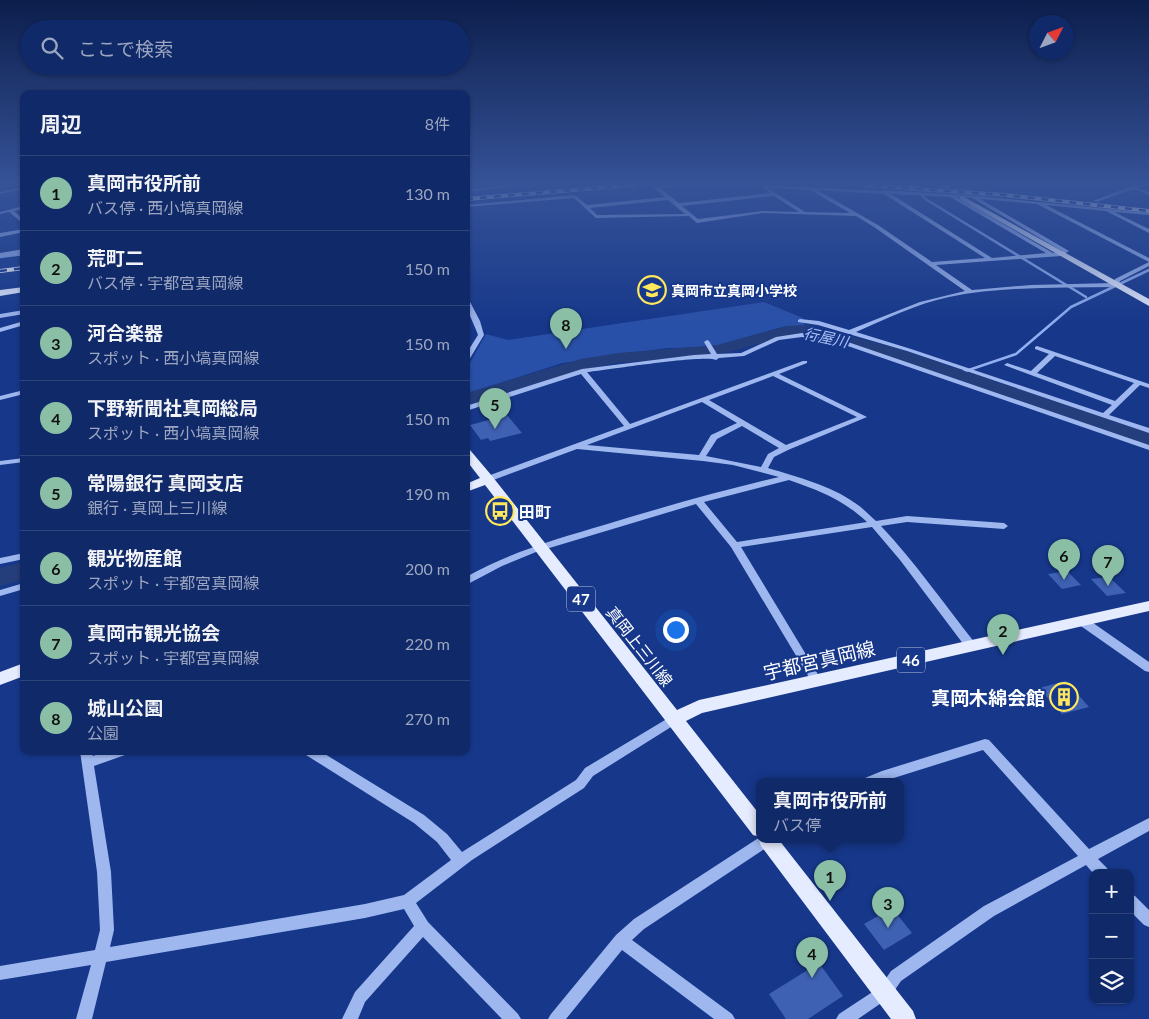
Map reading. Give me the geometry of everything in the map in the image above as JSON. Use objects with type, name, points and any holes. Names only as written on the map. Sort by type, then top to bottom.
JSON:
[{"type":"main road","points":[[1023,233],[1149,303]]},
{"type":"main road","points":[[0,294],[20,291]]},
{"type":"main road","name":"真岡上三川線","points":[[470,457],[756,824]]},
{"type":"main road","points":[[470,486],[488,479]]},
{"type":"main road","name":"宇都宮真岡線","points":[[675,719],[699,707],[1149,606]]},
{"type":"main road","points":[[0,679],[20,671]]},
{"type":"main road","points":[[770,843],[905,1019]]},
{"type":"street","points":[[884,233],[971,292]]},
{"type":"street","points":[[949,233],[990,259]]},
{"type":"street","points":[[1014,233],[1051,254]]},
{"type":"street","points":[[931,264],[1061,254],[1065,249],[1035,233]]},
{"type":"street","points":[[1094,233],[1149,262]]},
{"type":"street","points":[[0,255],[20,252]]},
{"type":"street","points":[[850,332],[927,302],[971,292],[1116,285],[1117,280],[1149,262]]},
{"type":"street","points":[[470,308],[477,321],[481,335],[470,353]]},
{"type":"street","points":[[0,316],[20,313]]},
{"type":"street","points":[[800,321],[850,332],[909,350],[1149,431]]},
{"type":"street","points":[[0,330],[20,324]]},
{"type":"street","points":[[470,408],[582,371],[694,357],[716,358],[742,354],[778,338],[802,334],[843,342],[895,359],[1149,448]]},
{"type":"street","points":[[708,342],[716,358]]},
{"type":"street","points":[[1036,348],[1149,386]]},
{"type":"street","points":[[895,359],[909,350]]},
{"type":"street","points":[[1032,374],[1053,354]]},
{"type":"street","points":[[488,479],[528,462],[580,446],[705,401],[805,362]]},
{"type":"street","points":[[1006,364],[1116,404]]},
{"type":"street","points":[[582,371],[629,428]]},
{"type":"street","points":[[764,469],[772,456],[785,448],[863,417],[774,374]]},
{"type":"street","points":[[1104,416],[1138,383]]},
{"type":"street","points":[[0,398],[20,393]]},
{"type":"street","points":[[705,401],[785,448]]},
{"type":"street","points":[[701,458],[714,437],[743,423]]},
{"type":"street","points":[[580,446],[701,458],[764,469],[791,476],[856,507],[901,555],[971,646]]},
{"type":"street","points":[[0,464],[20,461]]},
{"type":"street","points":[[470,579],[490,566],[540,547],[698,500],[791,476]]},
{"type":"street","points":[[698,500],[735,545],[817,681]]},
{"type":"street","points":[[735,545],[907,519],[1004,526]]},
{"type":"street","points":[[0,561],[20,557]]},
{"type":"street","points":[[0,593],[20,587]]},
{"type":"street","points":[[1082,621],[1149,668]]},
{"type":"street","points":[[0,973],[365,911],[407,901],[461,861],[580,784],[590,772],[675,719]]},
{"type":"street","points":[[878,778],[985,744],[1098,869]]},
{"type":"street","points":[[316,755],[419,819],[442,838],[461,861]]},
{"type":"street","points":[[84,1019],[107,930],[104,872],[87,757]]},
{"type":"street","points":[[844,1019],[885,992],[896,976],[990,911],[1149,824]]},
{"type":"street","points":[[556,1019],[621,940],[640,924],[763,843]]},
{"type":"street","points":[[407,901],[423,927],[513,1019]]},
{"type":"street","points":[[1134,905],[1149,920]]},
{"type":"street","points":[[350,1019],[360,997],[423,927]]},
{"type":"street","points":[[621,940],[727,1019]]},
{"type":"shaded area","points":[[764,302],[803,318],[805,329],[778,328],[717,347],[667,348],[562,363],[470,393],[470,363],[486,334],[508,340]]},
{"type":"building","points":[[507,415],[522,433],[490,441],[488,438],[481,440],[470,425]]},
{"type":"building","points":[[1067,571],[1081,585],[1062,589],[1048,574]]},
{"type":"building","points":[[1109,577],[1126,593],[1107,596],[1091,579]]},
{"type":"building","name":"真岡木綿会館","points":[[1066,681],[1089,707],[1062,714],[1039,688]]},
{"type":"building","points":[[892,908],[912,933],[884,950],[864,924]]},
{"type":"building","points":[[819,963],[843,996],[808,1019],[786,1019],[769,994]]},
{"type":"waterway","points":[[980,233],[1086,297]]},
{"type":"waterway","points":[[0,257],[20,254]]},
{"type":"waterway","points":[[957,374],[1016,354],[1071,307],[1149,270]]},
{"type":"waterway","name":"行屋川","points":[[470,398],[581,364],[618,358],[718,350],[786,331],[808,330],[890,352],[1149,440]]},
{"type":"waterway","name":"行屋川","points":[[0,577],[20,571]]},
{"type":"railway","points":[[0,271],[20,268]]},
{"type":"place","name":"真岡市立真岡小学校","points":[[652,290]]},
{"type":"place","name":"城山公園","points":[[566,349]]},
{"type":"place","name":"常陽銀行 真岡支店","points":[[495,429]]},
{"type":"place","name":"田町","points":[[500,511]]},
{"type":"place","name":"観光物産館","points":[[1064,580]]},
{"type":"place","name":"真岡市観光協会","points":[[1108,586]]},
{"type":"place","name":"荒町二","points":[[1003,655]]},
{"type":"place","name":"真岡木綿会館","points":[[1064,697]]},
{"type":"place","name":"真岡市役所前","points":[[830,901]]},
{"type":"place","name":"河合楽器","points":[[888,928]]},
{"type":"place","name":"下野新聞社真岡総局","points":[[812,978]]}]
